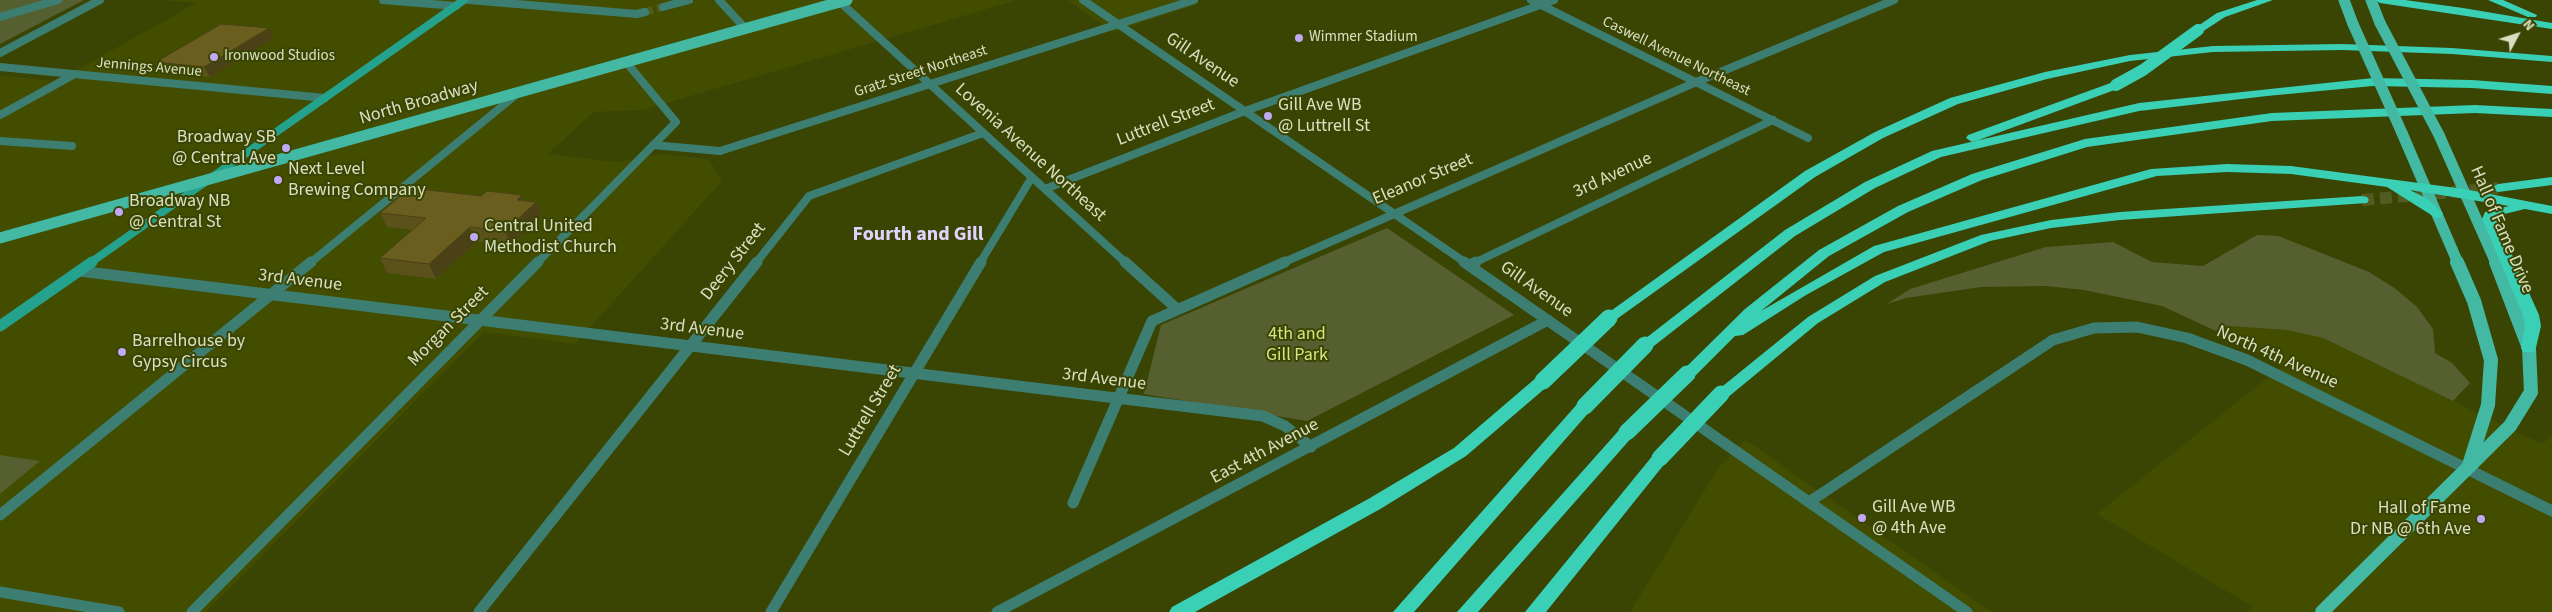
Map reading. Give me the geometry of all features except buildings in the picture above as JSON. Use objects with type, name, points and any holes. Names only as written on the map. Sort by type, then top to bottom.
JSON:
[{"type":"highway","points":[[1403,612],[1585,406],[1645,345],[1790,234],[1870,185],[1937,154],[1998,127],[2116,86],[2143,70],[2242,0]]},
{"type":"highway","points":[[2220,15],[2268,0]]},
{"type":"highway","points":[[2380,0],[2463,11],[2552,26]]},
{"type":"highway","points":[[2492,0],[2552,22]]},
{"type":"highway","points":[[1179,612],[1376,503],[1460,452],[1543,382],[1609,318],[1810,174],[1916,117],[1954,101],[2027,81],[2130,58],[2213,49],[2342,47],[2552,58]]},
{"type":"highway","points":[[1937,154],[2139,107],[2267,92],[2373,82],[2472,84],[2552,90]]},
{"type":"highway","points":[[1467,612],[1627,432],[1750,312],[1824,253],[1902,209],[1977,177],[2085,143],[2272,117],[2475,109],[2552,113]]},
{"type":"highway","points":[[1716,346],[1801,292],[1880,249],[2156,172],[2227,168],[2291,170],[2378,180],[2464,193],[2552,211]]},
{"type":"highway","points":[[2378,180],[2408,193],[2436,214]]},
{"type":"highway","points":[[2498,188],[2552,181]]},
{"type":"highway","points":[[1534,612],[1660,458],[1721,394],[1813,320],[1880,279],[1986,238],[2051,224],[2120,216],[2362,200]]},
{"type":"highway","points":[[2530,348],[2533,326],[2531,315],[2488,220],[2490,215],[2496,212],[2513,208],[2552,211]]},
{"type":"main road","points":[[0,326],[464,0]]},
{"type":"main road","name":"Hall of Fame Drive","points":[[2344,0],[2474,301],[2491,360],[2488,405],[2468,468]]},
{"type":"main road","name":"Hall of Fame Drive","points":[[2322,612],[2510,426],[2530,392],[2530,348],[2439,135],[2380,24],[2371,0]]},
{"type":"main road","name":"North Broadway","points":[[0,238],[843,1]]},
{"type":"street","points":[[0,17],[58,0]]},
{"type":"street","points":[[0,53],[100,0]]},
{"type":"street","points":[[383,0],[456,6]]},
{"type":"street","points":[[469,0],[638,14],[645,12]]},
{"type":"street","points":[[513,4],[530,0]]},
{"type":"street","points":[[663,7],[689,0]]},
{"type":"street","points":[[719,0],[745,28]]},
{"type":"street","name":"Gill Avenue","points":[[1083,0],[1469,265],[1967,612]]},
{"type":"street","name":"Gratz Street Northeast","points":[[653,146],[720,151],[1194,0]]},
{"type":"street","name":"Caswell Avenue Northeast","points":[[1531,0],[1808,138]]},
{"type":"street","name":"Luttrell Street","points":[[1045,189],[1245,111],[1554,0]]},
{"type":"street","name":"Eleanor Street","points":[[1073,503],[1116,400],[1152,321],[1176,308],[1694,82],[1894,0]]},
{"type":"street","name":"Lovenia Avenue Northeast","points":[[843,1],[929,84],[1176,308]]},
{"type":"street","name":"Morgan Street","points":[[192,612],[676,122],[626,62]]},
{"type":"street","name":"Jennings Avenue","points":[[0,67],[325,98]]},
{"type":"street","points":[[0,116],[73,75]]},
{"type":"street","points":[[0,515],[517,94]]},
{"type":"street","name":"3rd Avenue","points":[[1469,265],[1773,120]]},
{"type":"street","name":"Deery Street","points":[[479,612],[809,196],[983,133]]},
{"type":"street","points":[[0,141],[72,146]]},
{"type":"street","name":"Luttrell Street","points":[[771,612],[1032,177]]},
{"type":"street","name":"3rd Avenue","points":[[79,271],[1116,400],[1262,416],[1285,426],[1311,447]]},
{"type":"street","name":"East 4th Avenue","points":[[997,612],[1548,320]]},
{"type":"street","name":"North 4th Avenue","points":[[1809,502],[2053,340],[2094,328],[2137,327],[2187,338],[2247,360],[2552,511]]},
{"type":"street","points":[[0,592],[119,612]]},
{"type":"shaded area","points":[[162,0],[1018,0],[643,110],[594,112],[548,154],[617,162],[662,154],[709,159],[722,181],[575,344],[484,332],[206,612],[0,612],[0,75],[53,81],[82,67],[196,3]]},
{"type":"shaded area","points":[[1068,0],[1188,0],[1196,5],[1113,32]]},
{"type":"shaded area","points":[[2228,326],[2287,330],[2323,338],[2542,444],[2552,435],[2552,612],[2249,612],[2253,607],[2097,514],[2282,366],[2216,331]]},
{"type":"shaded area","points":[[1746,440],[1992,612],[1630,612],[1719,467]]},
{"type":"green space","points":[[0,0],[84,0],[0,44]]},
{"type":"green space","name":"4th and Gill Park","points":[[1387,228],[1514,315],[1307,421],[1144,394],[1161,325]]},
{"type":"green space","points":[[2257,235],[2278,236],[2369,272],[2396,289],[2417,307],[2433,329],[2435,353],[2452,363],[2470,383],[2453,401],[2323,338],[2287,330],[2228,326],[2216,331],[2162,306],[2084,290],[2046,286],[1981,287],[1906,298],[1887,304],[1910,289],[2046,247],[2113,242],[2152,262],[2203,266]]},
{"type":"green space","points":[[0,455],[40,461],[0,494]]},
{"type":"tunnel","points":[[645,12],[663,7]]},
{"type":"tunnel","points":[[2362,200],[2498,188]]},
{"type":"place","name":"Wimmer Stadium","points":[[1299,38]]},
{"type":"place","name":"Ironwood Studios","points":[[214,57]]},
{"type":"place","name":"Gill Ave WB @ Luttrell St","points":[[1268,116]]},
{"type":"place","name":"Broadway SB @ Central Ave","points":[[286,148]]},
{"type":"place","name":"Next Level Brewing Company","points":[[278,180]]},
{"type":"place","name":"Broadway NB @ Central St","points":[[119,212]]},
{"type":"place","name":"Central United Methodist Church","points":[[474,237]]},
{"type":"place","name":"Barrelhouse by Gypsy Circus","points":[[122,352]]},
{"type":"place","name":"Gill Ave WB @ 4th Ave","points":[[1862,518]]},
{"type":"place","name":"Hall of Fame Dr NB @ 6th Ave","points":[[2481,519]]},
{"type":"district","name":"Fourth and Gill","points":[[918,236]]}]
